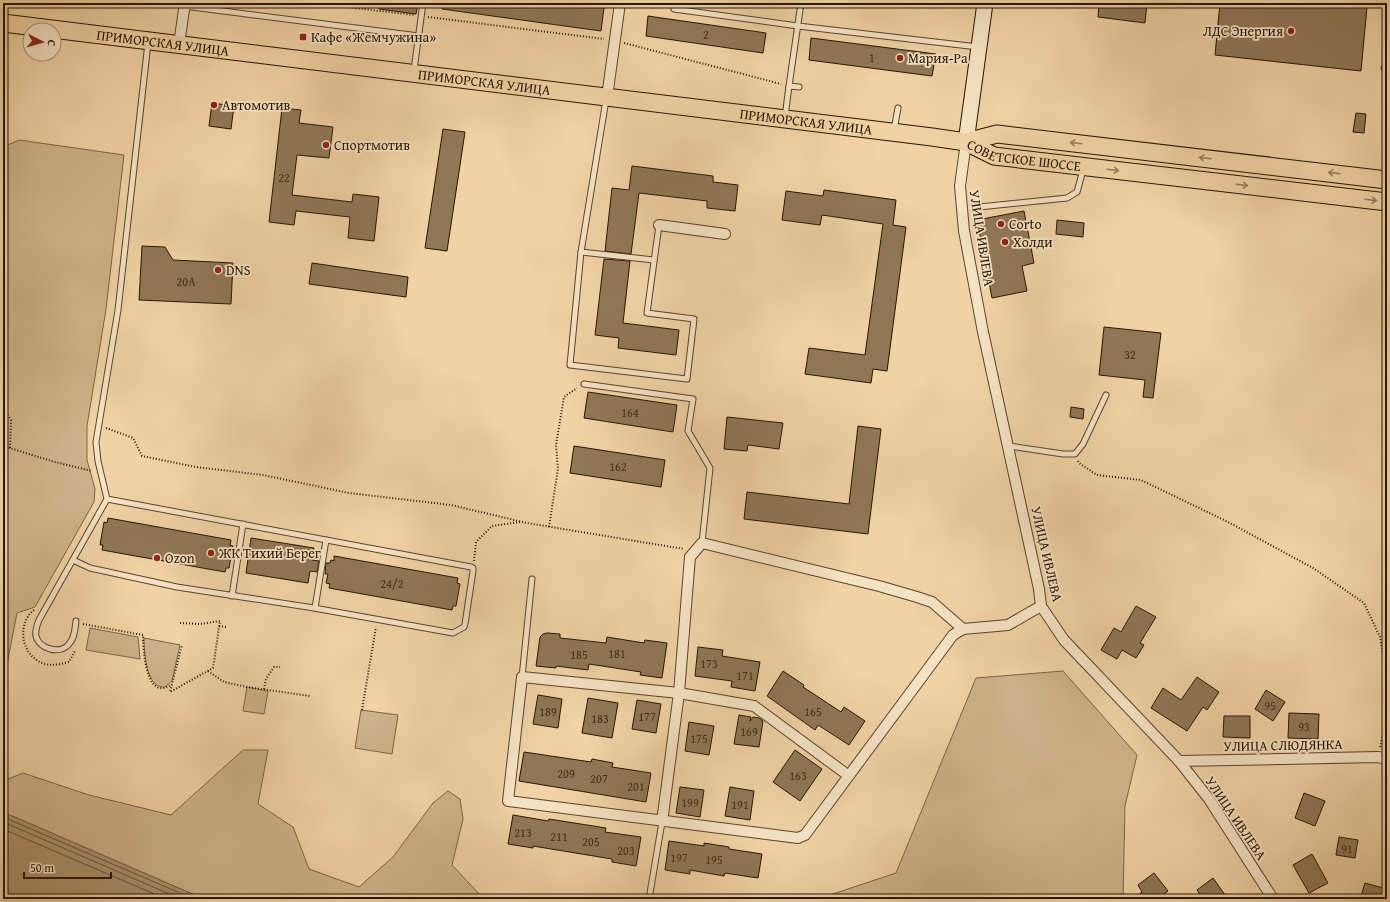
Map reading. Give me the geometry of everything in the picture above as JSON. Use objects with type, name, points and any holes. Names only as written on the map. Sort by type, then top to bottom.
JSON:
[{"type":"highway","name":"ПРИМОРСКАЯ УЛИЦА","points":[[3,23],[966,142]]},
{"type":"highway","name":"СОВЕТСКОЕ ШОССЕ","points":[[966,142],[997,134],[1387,180]]},
{"type":"highway","name":"СОВЕТСКОЕ ШОССЕ","points":[[966,142],[994,156],[1387,202]]},
{"type":"main road","points":[[966,142],[985,3]]},
{"type":"street","points":[[607,97],[620,3]]},
{"type":"street","points":[[179,44],[184,4]]},
{"type":"street","name":"УЛИЦА ИВЛЕВА","points":[[966,142],[960,186],[964,231],[983,332],[1042,606],[1064,640],[1179,761],[1209,799],[1272,899]]},
{"type":"street","points":[[658,225],[725,234]]},
{"type":"street","points":[[662,822],[679,693],[690,557],[698,547],[879,586],[917,597],[932,602],[962,630]]},
{"type":"street","points":[[849,776],[754,706],[679,693],[522,677],[508,801],[662,822],[798,838],[805,835],[849,776],[953,635],[962,630],[1008,625],[1042,606]]},
{"type":"street","name":"УЛИЦА СЛЮДЯНКА","points":[[1179,761],[1383,758]]},
{"type":"lane","points":[[413,73],[423,3]]},
{"type":"lane","points":[[675,3],[674,9],[798,26],[979,47]]},
{"type":"lane","points":[[785,119],[801,3]]},
{"type":"lane","points":[[184,4],[419,36]]},
{"type":"lane","points":[[76,621],[74,634],[69,644],[63,649],[54,650],[45,647],[39,642],[36,636],[39,620],[107,499],[96,451],[118,310],[148,40]]},
{"type":"lane","points":[[790,86],[799,87]]},
{"type":"lane","points":[[607,97],[581,252],[570,365],[687,379],[694,319],[647,313],[658,225]]},
{"type":"lane","points":[[894,132],[898,108]]},
{"type":"lane","points":[[980,206],[1067,198],[1077,192],[1084,167]]},
{"type":"lane","points":[[581,252],[654,260]]},
{"type":"lane","points":[[584,384],[693,399],[688,431],[710,468],[698,547]]},
{"type":"lane","points":[[1008,446],[1063,454],[1075,454],[1083,444],[1106,395]]},
{"type":"lane","points":[[73,560],[90,568],[177,587],[315,608],[453,633],[462,628],[465,624],[473,568],[107,499]]},
{"type":"lane","points":[[232,596],[243,524]]},
{"type":"lane","points":[[315,608],[326,540]]},
{"type":"lane","points":[[522,677],[532,579]]},
{"type":"lane","points":[[649,899],[662,822]]},
{"type":"path","points":[[293,3],[422,16],[615,40],[790,86]]},
{"type":"path","points":[[549,527],[558,469],[556,445],[564,396],[584,384]]},
{"type":"path","points":[[3,407],[11,420],[10,448]]},
{"type":"path","points":[[99,425],[133,438],[142,456],[196,466],[263,475],[349,493],[451,505],[549,527],[698,547]]},
{"type":"path","points":[[3,446],[101,474]]},
{"type":"path","points":[[1075,454],[1079,463],[1097,475],[1141,480],[1228,522],[1313,568],[1364,603],[1380,637],[1387,679]]},
{"type":"path","points":[[475,550],[476,542],[492,526],[522,522]]},
{"type":"path","points":[[40,606],[28,614],[24,624],[23,635],[25,647],[33,657],[44,664],[57,665],[69,662],[76,649]]},
{"type":"path","points":[[362,710],[378,620]]},
{"type":"path","points":[[180,623],[200,624],[220,621],[213,668],[170,692],[182,645]]},
{"type":"path","points":[[80,630],[81,623],[143,634],[144,660],[153,683],[159,688],[163,689],[172,684]]},
{"type":"path","points":[[219,626],[226,626]]},
{"type":"path","points":[[264,689],[266,679],[274,667],[280,668]]},
{"type":"path","points":[[208,671],[224,682],[310,696]]},
{"type":"path","points":[[1383,758],[1387,719]]},
{"type":"shaded area","points":[[19,140],[124,155],[106,309],[87,426],[87,460],[95,489],[94,502],[35,607],[17,613],[3,685],[3,147]]},
{"type":"shaded area","points":[[90,628],[138,637],[140,659],[86,650]]},
{"type":"shaded area","points":[[144,638],[180,645],[172,681],[165,687],[159,686],[150,676],[147,668]]},
{"type":"shaded area","points":[[1063,671],[1137,755],[1125,806],[1123,899],[818,899],[896,873],[976,678]]},
{"type":"shaded area","points":[[247,687],[268,691],[264,714],[243,711]]},
{"type":"shaded area","points":[[361,710],[398,715],[392,754],[355,748]]},
{"type":"shaded area","points":[[243,750],[268,750],[258,804],[293,827],[309,869],[359,887],[393,857],[433,803],[448,791],[460,799],[463,819],[452,865],[484,899],[204,899],[3,812],[3,781],[23,773],[89,795],[171,815]]},
{"type":"water","points":[[3,812],[204,899],[3,899]]},
{"type":"building","points":[[379,3],[418,3],[416,14],[379,9]]},
{"type":"building","points":[[443,3],[567,3],[604,8],[601,31],[442,9]]},
{"type":"building","points":[[1099,3],[1147,3],[1145,23],[1098,17]]},
{"type":"building","name":"ЛДС Энергия","points":[[1220,3],[1333,3],[1367,7],[1361,71],[1215,55]]},
{"type":"building","points":[[648,16],[766,33],[763,53],[646,36]]},
{"type":"building","points":[[811,38],[936,54],[932,76],[809,60]]},
{"type":"building","points":[[212,103],[234,106],[231,129],[209,126]]},
{"type":"building","points":[[282,108],[301,110],[299,123],[333,127],[329,158],[297,155],[292,195],[352,202],[353,194],[379,197],[374,241],[348,238],[350,217],[296,211],[294,225],[269,222]]},
{"type":"building","points":[[1356,113],[1366,114],[1364,133],[1353,132]]},
{"type":"building","points":[[443,129],[465,132],[447,251],[425,248]]},
{"type":"building","points":[[632,166],[713,176],[713,182],[738,185],[735,211],[707,208],[707,201],[639,193],[631,254],[605,251],[612,188],[629,190]]},
{"type":"building","points":[[824,190],[896,200],[893,225],[906,227],[887,371],[873,369],[871,383],[805,374],[809,348],[865,355],[883,224],[822,215],[820,225],[782,220],[786,191],[823,196]]},
{"type":"building","name":"Холди","points":[[1024,211],[1034,263],[1022,266],[1027,291],[992,298],[977,220]]},
{"type":"building","points":[[1057,220],[1084,223],[1083,237],[1056,234]]},
{"type":"building","points":[[142,246],[165,247],[173,260],[233,263],[231,304],[139,300]]},
{"type":"building","points":[[604,259],[630,261],[623,323],[679,330],[676,355],[618,348],[619,338],[595,335]]},
{"type":"building","points":[[312,263],[408,277],[406,297],[309,284]]},
{"type":"building","points":[[1104,327],[1161,333],[1153,398],[1143,397],[1145,380],[1099,375]]},
{"type":"building","points":[[588,392],[677,405],[673,432],[584,418]]},
{"type":"building","points":[[1071,407],[1084,409],[1083,419],[1070,417]]},
{"type":"building","points":[[727,417],[783,423],[779,449],[748,445],[747,451],[724,449]]},
{"type":"building","points":[[858,426],[881,429],[868,534],[744,519],[747,492],[849,504]]},
{"type":"building","points":[[574,446],[665,460],[661,487],[570,473]]},
{"type":"building","points":[[108,518],[231,540],[230,545],[233,546],[229,568],[226,568],[225,572],[102,550],[103,545],[100,545],[104,522],[107,523]]},
{"type":"building","points":[[251,538],[314,548],[312,560],[319,561],[317,572],[310,571],[308,583],[246,573]]},
{"type":"building","points":[[334,556],[458,578],[457,583],[460,584],[456,606],[453,606],[452,610],[329,588],[330,584],[326,583],[328,574],[325,574],[326,563],[330,563],[331,560],[334,561]]},
{"type":"building","points":[[1136,606],[1156,617],[1140,643],[1144,645],[1136,658],[1122,650],[1117,659],[1101,650],[1114,628],[1121,632]]},
{"type":"building","points":[[547,633],[560,634],[560,638],[606,643],[607,637],[644,643],[645,640],[667,643],[662,678],[640,675],[641,672],[589,664],[588,670],[556,666],[556,668],[536,666],[540,637]]},
{"type":"building","points":[[698,647],[723,650],[722,656],[760,662],[755,691],[731,687],[732,681],[695,676]]},
{"type":"building","points":[[783,671],[804,685],[803,687],[841,712],[844,707],[865,721],[849,745],[818,725],[815,730],[767,696]]},
{"type":"building","points":[[1197,677],[1219,692],[1207,710],[1203,707],[1187,731],[1151,708],[1163,688],[1181,700]]},
{"type":"building","points":[[1266,690],[1285,702],[1273,721],[1255,709]]},
{"type":"building","points":[[538,695],[562,699],[558,728],[533,724]]},
{"type":"building","points":[[588,698],[618,703],[612,738],[582,733]]},
{"type":"building","points":[[637,700],[661,704],[656,733],[632,729]]},
{"type":"building","points":[[1289,713],[1319,714],[1318,739],[1288,738]]},
{"type":"building","points":[[739,715],[751,717],[750,721],[753,717],[759,718],[763,721],[759,747],[734,744]]},
{"type":"building","points":[[1224,716],[1250,716],[1250,738],[1223,737]]},
{"type":"building","points":[[689,722],[714,726],[709,755],[685,751]]},
{"type":"building","points":[[795,750],[822,769],[800,801],[773,782]]},
{"type":"building","points":[[524,752],[591,762],[592,759],[613,763],[612,767],[651,773],[646,802],[519,781]]},
{"type":"building","points":[[680,787],[704,790],[700,817],[676,813]]},
{"type":"building","points":[[730,787],[754,791],[750,820],[725,816]]},
{"type":"building","points":[[1304,793],[1325,801],[1315,826],[1295,818]]},
{"type":"building","points":[[513,815],[606,828],[605,832],[641,837],[636,866],[612,862],[612,859],[533,846],[533,848],[508,844]]},
{"type":"building","points":[[1339,837],[1358,840],[1355,858],[1336,855]]},
{"type":"building","points":[[669,841],[704,846],[704,843],[729,847],[729,849],[762,854],[758,878],[725,873],[724,876],[690,870],[690,874],[665,870]]},
{"type":"building","points":[[1312,854],[1328,883],[1309,893],[1293,865]]},
{"type":"building","points":[[1154,873],[1168,891],[1157,899],[1134,899],[1142,892],[1138,885]]},
{"type":"building","points":[[1213,878],[1228,899],[1203,899],[1197,890]]},
{"type":"building","points":[[1365,883],[1387,889],[1384,899],[1360,899]]},
{"type":"place","name":"ЛДС Энергия","points":[[1291,31]]},
{"type":"place","name":"Кафе «Жемчужина»","points":[[303,37]]},
{"type":"place","name":"Мария-Ра","points":[[900,58]]},
{"type":"place","name":"Автомотив","points":[[214,105]]},
{"type":"place","name":"Спортмотив","points":[[326,145]]},
{"type":"place","name":"Corto","points":[[1001,224]]},
{"type":"place","name":"Холди","points":[[1005,242]]},
{"type":"place","name":"DNS","points":[[218,270]]},
{"type":"place","name":"ЖК Тихий Берег","points":[[211,553]]},
{"type":"place","name":"Ozon","points":[[157,558]]}]
